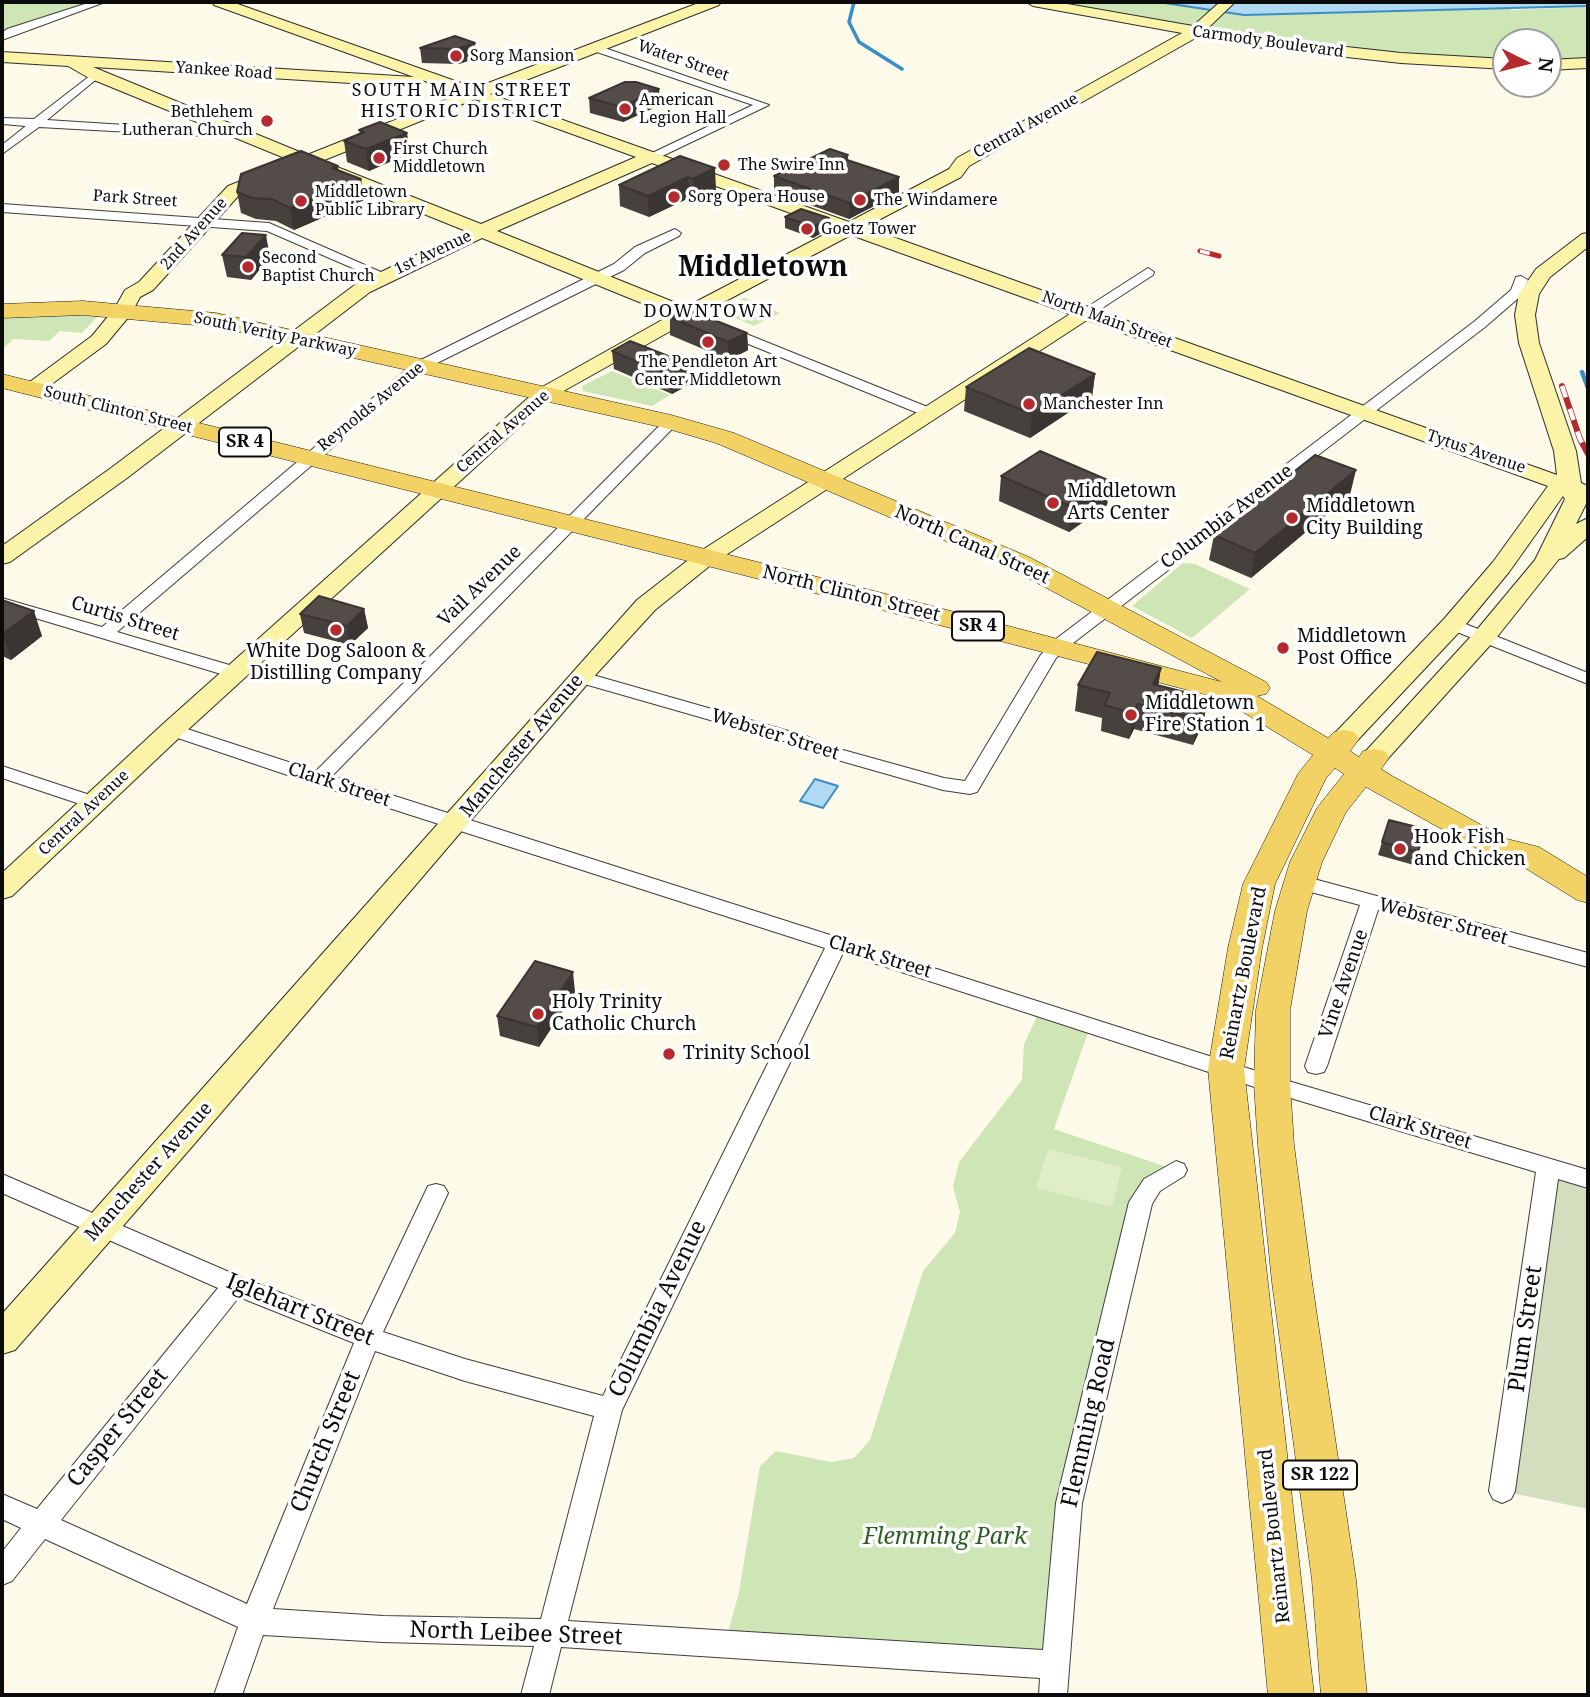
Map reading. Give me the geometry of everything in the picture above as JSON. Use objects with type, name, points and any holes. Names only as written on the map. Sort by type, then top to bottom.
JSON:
[{"type":"main road","name":"South Verity Parkway","points":[[2,312],[83,308],[216,320],[544,394]]},
{"type":"main road","name":"South Clinton Street","points":[[2,381],[439,490]]},
{"type":"main road","name":"North Canal Street","points":[[544,394],[671,422],[725,438],[1020,563],[1206,660],[1338,746]]},
{"type":"main road","name":"North Clinton Street","points":[[439,490],[704,559],[1058,646],[1227,693],[1338,746]]},
{"type":"main road","name":"SR 4","points":[[1338,746],[1496,846],[1528,855],[1588,892]]},
{"type":"main road","name":"Reinartz Boulevard","points":[[1291,1695],[1226,1069],[1245,948],[1259,884],[1313,774],[1338,746]]},
{"type":"main road","name":"Reinartz Boulevard","points":[[1344,1695],[1334,1580],[1292,1282],[1272,1084],[1273,1010],[1299,882],[1332,808],[1368,766]]},
{"type":"street","points":[[2,37],[11,30],[100,2]]},
{"type":"street","points":[[219,2],[446,84]]},
{"type":"street","name":"2nd Avenue","points":[[34,388],[92,346],[124,310],[148,292],[146,286],[234,190],[592,47],[714,2]]},
{"type":"street","name":"Carmody Boulevard","points":[[1033,2],[1194,33],[1401,58],[1492,63]]},
{"type":"street","name":"Central Avenue","points":[[2,889],[544,394],[687,314],[955,173],[963,162],[1194,33],[1228,2]]},
{"type":"street","name":"Water Street","points":[[592,47],[763,106]]},
{"type":"street","name":"Yankee Road","points":[[2,57],[446,84]]},
{"type":"street","points":[[72,62],[94,75],[930,413]]},
{"type":"street","points":[[1562,64],[1588,63]]},
{"type":"street","points":[[2,151],[94,75]]},
{"type":"street","name":"North Main Street","points":[[446,84],[1364,412]]},
{"type":"street","name":"1st Avenue","points":[[2,557],[343,302],[383,276],[763,106]]},
{"type":"street","points":[[2,121],[203,133],[233,131]]},
{"type":"street","name":"Park Street","points":[[2,208],[269,227],[383,276]]},
{"type":"street","name":"Reynolds Avenue","points":[[103,635],[418,367],[619,267],[640,250],[675,233]]},
{"type":"street","name":"Columbia Avenue","points":[[970,788],[1049,656],[1058,646],[1480,324],[1528,281],[1588,238]]},
{"type":"street","name":"Manchester Avenue","points":[[2,1339],[457,822],[580,677],[646,605],[704,559],[1148,272]]},
{"type":"street","name":"Reinartz Boulevard","points":[[1368,766],[1484,637],[1546,562],[1576,499],[1579,489],[1538,373],[1525,324],[1528,281]]},
{"type":"street","name":"Tytus Avenue","points":[[1364,412],[1579,489]]},
{"type":"street","name":"Vail Avenue","points":[[318,779],[671,422]]},
{"type":"street","name":"Reinartz Boulevard","points":[[1338,746],[1453,624],[1501,567],[1555,491],[1579,489]]},
{"type":"street","points":[[1546,562],[1588,525]]},
{"type":"street","name":"Curtis Street","points":[[2,603],[237,673]]},
{"type":"street","points":[[1453,624],[1588,679]]},
{"type":"street","name":"Webster Street","points":[[580,677],[943,784],[970,788]]},
{"type":"street","name":"Clark Street","points":[[173,730],[318,779],[1272,1084],[1588,1179]]},
{"type":"street","points":[[2,772],[95,803]]},
{"type":"street","name":"Webster Street","points":[[1299,882],[1588,960]]},
{"type":"street","name":"Vine Avenue","points":[[1316,1066],[1371,903]]},
{"type":"street","name":"Columbia Avenue","points":[[535,1695],[609,1409],[755,1106],[837,944]]},
{"type":"street","name":"Plum Street","points":[[1502,1491],[1548,1167]]},
{"type":"street","name":"Flemming Road","points":[[1053,1695],[1069,1503],[1141,1202],[1152,1185],[1176,1170]]},
{"type":"street","name":"Iglehart Street","points":[[2,1184],[235,1285],[368,1338],[465,1370],[609,1409]]},
{"type":"street","name":"Church Street","points":[[228,1695],[254,1621],[368,1338],[436,1193]]},
{"type":"street","name":"Casper Street","points":[[2,1572],[235,1285]]},
{"type":"street","name":"North Leibee Street","points":[[2,1506],[254,1621],[383,1629],[552,1633],[1055,1665]]},
{"type":"green space","points":[[2,2],[100,2],[11,30],[2,37]]},
{"type":"green space","points":[[1045,2],[1502,2],[1511,10],[1588,7],[1588,59],[1562,60],[1562,28],[1492,28],[1492,60],[1420,57],[1222,34]]},
{"type":"green space","points":[[744,298],[780,313],[754,326],[718,311]]},
{"type":"green space","points":[[99,315],[82,333],[60,331],[49,341],[13,339],[2,350],[2,317]]},
{"type":"green space","points":[[612,371],[670,395],[652,406],[583,391],[582,386]]},
{"type":"green space","points":[[1183,563],[1195,564],[1250,589],[1192,638],[1132,606]]},
{"type":"green space","name":"Flemming Park","points":[[1041,1008],[1091,1024],[1054,1129],[1176,1170],[1152,1185],[1069,1503],[1055,1665],[725,1644],[739,1592],[760,1466],[776,1451],[831,1462],[854,1458],[870,1440],[923,1271],[955,1233],[960,1212],[953,1187],[959,1162],[1022,1080],[1024,1044]]},
{"type":"green space","points":[[1048,1149],[1122,1167],[1112,1207],[1036,1188]]},
{"type":"green space","points":[[1548,1167],[1588,1179],[1588,1509],[1502,1491]]},
{"type":"water","points":[[1158,2],[1588,2],[1588,6],[1244,15]]},
{"type":"water","points":[[815,779],[838,786],[823,808],[800,801]]},
{"type":"building","points":[[455,36],[475,43],[457,49],[420,48]]},
{"type":"building","points":[[625,82],[636,82],[659,89],[622,107],[589,98]]},
{"type":"building","points":[[380,122],[407,133],[366,149],[344,141],[364,132],[359,130]]},
{"type":"building","points":[[830,149],[848,155],[841,158],[899,177],[849,203],[774,176]]},
{"type":"building","points":[[301,151],[338,166],[332,168],[361,179],[290,208],[272,199],[252,198],[237,192],[241,174]]},
{"type":"building","points":[[680,156],[715,168],[693,179],[688,177],[648,196],[619,185]]},
{"type":"building","points":[[801,209],[829,218],[813,227],[785,217]]},
{"type":"building","points":[[242,233],[266,235],[246,257],[222,255]]},
{"type":"building","points":[[686,309],[747,333],[728,342],[670,317]]},
{"type":"building","points":[[630,341],[691,365],[671,376],[612,351]]},
{"type":"building","points":[[1029,348],[1095,374],[1032,414],[966,387]]},
{"type":"building","points":[[1040,451],[1110,481],[1072,507],[1001,476]]},
{"type":"building","points":[[1315,455],[1356,470],[1255,553],[1214,535]]},
{"type":"building","points":[[319,596],[364,609],[347,626],[300,614]]},
{"type":"building","points":[[2,600],[34,611],[2,634]]},
{"type":"building","points":[[1097,652],[1161,668],[1153,684],[1208,698],[1198,719],[1138,704],[1133,713],[1104,705],[1110,693],[1078,685]]},
{"type":"building","points":[[1389,820],[1425,829],[1418,852],[1382,842]]},
{"type":"building","points":[[535,961],[573,972],[537,1027],[497,1016]]},
{"type":"waterway","points":[[854,2],[849,22],[859,42],[902,69]]},
{"type":"waterway","points":[[1582,372],[1588,388]]},
{"type":"railway","points":[[1200,251],[1219,256]]},
{"type":"railway","points":[[1562,386],[1580,439],[1588,454]]},
{"type":"place","name":"Sorg Mansion","points":[[456,56]]},
{"type":"place","name":"American Legion Hall","points":[[625,109]]},
{"type":"place","name":"Bethlehem Lutheran Church","points":[[267,121]]},
{"type":"place","name":"First Church Middletown","points":[[379,158]]},
{"type":"place","name":"The Swire Inn","points":[[724,165]]},
{"type":"place","name":"Sorg Opera House","points":[[674,197]]},
{"type":"place","name":"The Windamere","points":[[860,200]]},
{"type":"place","name":"Middletown Public Library","points":[[301,201]]},
{"type":"place","name":"Goetz Tower","points":[[807,229]]},
{"type":"place","name":"Second Baptist Church","points":[[248,267]]},
{"type":"place","name":"The Pendleton Art Center Middletown","points":[[708,342]]},
{"type":"place","name":"Manchester Inn","points":[[1029,404]]},
{"type":"place","name":"Middletown Arts Center","points":[[1053,503]]},
{"type":"place","name":"Middletown City Building","points":[[1292,518]]},
{"type":"place","name":"White Dog Saloon & Distilling Company","points":[[336,630]]},
{"type":"place","name":"Middletown Post Office","points":[[1283,648]]},
{"type":"place","name":"Middletown Fire Station 1","points":[[1131,715]]},
{"type":"place","name":"Hook Fish and Chicken","points":[[1400,849]]},
{"type":"place","name":"Holy Trinity Catholic Church","points":[[538,1014]]},
{"type":"place","name":"Trinity School","points":[[669,1054]]},
{"type":"district","name":"SOUTH MAIN STREET HISTORIC DISTRICT","points":[[462,101]]},
{"type":"district","name":"Middletown","points":[[763,268]]},
{"type":"district","name":"DOWNTOWN","points":[[709,312]]}]
